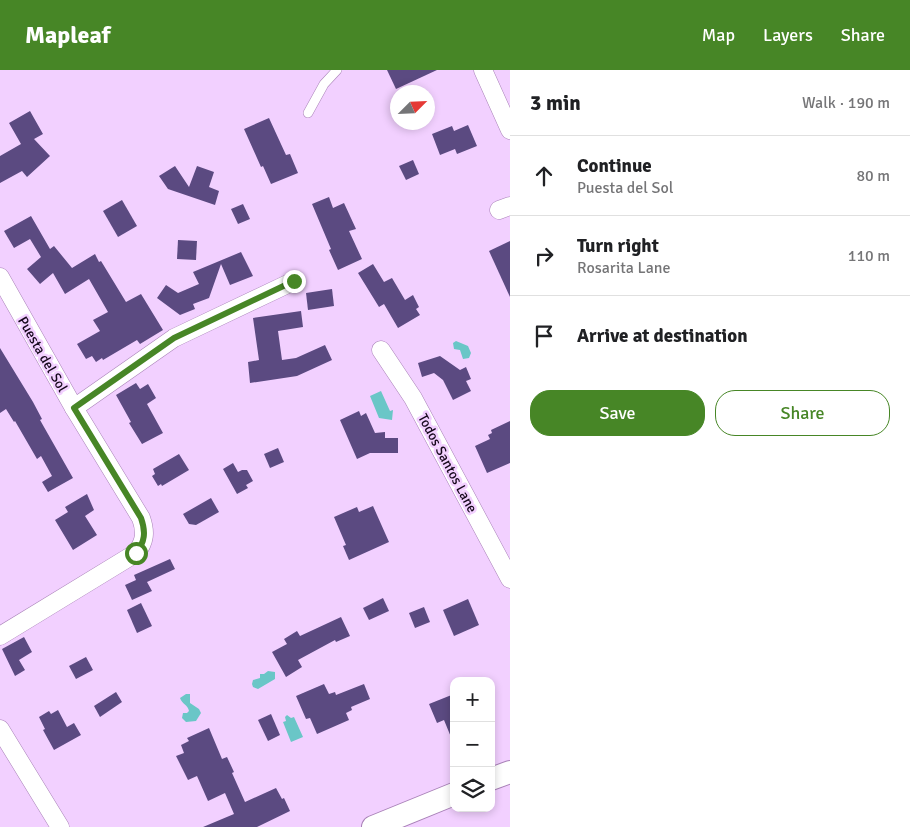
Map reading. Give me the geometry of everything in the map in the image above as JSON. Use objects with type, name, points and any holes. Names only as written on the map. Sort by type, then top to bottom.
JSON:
[{"type":"street","points":[[483,70],[510,130]]},
{"type":"street","name":"Puesta del Sol","points":[[0,277],[74,408],[141,518],[144,533],[143,541],[136,553],[0,636]]},
{"type":"street","points":[[74,408],[174,338],[294,281]]},
{"type":"street","name":"Todos Santos Lane","points":[[380,350],[413,398],[510,579]]},
{"type":"street","points":[[0,729],[60,827]]},
{"type":"street","points":[[495,778],[510,772]]},
{"type":"street","points":[[373,827],[450,796]]},
{"type":"lane","points":[[308,113],[324,84],[337,70]]},
{"type":"shaded area","points":[[456,341],[468,346],[471,353],[469,358],[463,359],[460,350],[454,349],[453,343]]},
{"type":"shaded area","points":[[381,391],[390,411],[393,410],[392,420],[379,418],[370,396]]},
{"type":"shaded area","points":[[268,671],[275,672],[275,679],[258,689],[253,687],[253,680],[260,678],[260,674]]},
{"type":"shaded area","points":[[190,694],[190,703],[199,709],[201,713],[196,721],[186,722],[182,718],[183,713],[189,711],[180,698]]},
{"type":"shaded area","points":[[287,715],[291,718],[294,717],[303,737],[291,742],[283,722],[286,721],[285,717]]},
{"type":"building","points":[[387,70],[437,70],[405,85],[394,85]]},
{"type":"building","points":[[30,111],[43,134],[34,139],[50,156],[27,177],[22,171],[0,183],[0,156],[21,144],[9,123]]},
{"type":"building","points":[[269,118],[286,155],[290,154],[298,173],[271,184],[244,129]]},
{"type":"building","points":[[468,125],[477,146],[457,154],[455,149],[440,155],[432,134],[452,126],[454,131]]},
{"type":"building","points":[[413,160],[419,174],[406,180],[399,166]]},
{"type":"building","points":[[175,166],[189,187],[197,166],[214,172],[209,187],[219,191],[215,205],[168,189],[159,176]]},
{"type":"building","points":[[329,197],[333,208],[344,203],[356,229],[349,231],[362,259],[338,270],[312,204]]},
{"type":"building","points":[[122,200],[137,226],[118,237],[103,211]]},
{"type":"building","points":[[243,204],[250,219],[238,224],[231,209]]},
{"type":"building","points":[[31,216],[50,249],[54,246],[72,268],[95,254],[126,302],[141,294],[163,330],[140,344],[137,340],[103,360],[102,358],[96,362],[92,356],[86,359],[77,344],[100,331],[93,320],[108,312],[89,279],[65,294],[53,273],[40,284],[27,269],[41,257],[30,239],[14,248],[4,231]]},
{"type":"building","points":[[178,240],[197,241],[196,260],[177,259]]},
{"type":"building","points":[[510,241],[510,297],[489,251]]},
{"type":"building","points":[[241,252],[253,276],[230,285],[221,264],[209,298],[193,304],[195,309],[180,315],[157,298],[166,285],[178,293],[199,284],[193,272]]},
{"type":"building","points":[[373,264],[384,282],[392,278],[405,300],[413,295],[419,307],[416,309],[420,315],[398,328],[384,304],[379,307],[358,273]]},
{"type":"building","points":[[332,289],[334,306],[308,310],[306,293]]},
{"type":"building","points":[[301,311],[303,327],[278,331],[282,360],[296,358],[325,345],[332,360],[297,376],[250,383],[248,362],[259,360],[253,318]]},
{"type":"building","points":[[0,348],[33,402],[42,419],[40,420],[73,478],[48,492],[42,482],[52,476],[41,456],[37,459],[6,409],[0,413]]},
{"type":"building","points":[[440,356],[460,370],[466,367],[471,379],[466,381],[471,391],[453,400],[443,380],[434,373],[422,377],[418,363]]},
{"type":"building","points":[[136,383],[140,389],[148,384],[156,398],[147,404],[163,433],[142,444],[129,423],[131,422],[116,395]]},
{"type":"building","points":[[359,411],[361,416],[366,413],[375,433],[385,432],[385,438],[398,438],[398,453],[370,453],[357,459],[340,420]]},
{"type":"building","points":[[510,421],[510,463],[487,473],[475,446],[490,439],[488,435],[492,433],[491,430]]},
{"type":"building","points":[[278,448],[284,462],[270,468],[264,454]]},
{"type":"building","points":[[179,454],[189,470],[162,486],[161,484],[158,486],[152,476],[155,474],[153,469]]},
{"type":"building","points":[[233,463],[238,472],[247,470],[253,481],[246,485],[248,488],[237,494],[223,469]]},
{"type":"building","points":[[87,494],[94,510],[85,516],[97,535],[73,550],[55,520],[68,512],[65,507]]},
{"type":"building","points":[[211,498],[219,512],[196,525],[189,524],[183,514]]},
{"type":"building","points":[[373,506],[389,542],[349,560],[343,546],[346,545],[334,517],[357,507],[359,512]]},
{"type":"building","points":[[170,559],[175,569],[147,582],[152,591],[132,600],[125,585],[136,580],[134,575]]},
{"type":"building","points":[[383,598],[389,611],[369,620],[363,608]]},
{"type":"building","points":[[468,599],[479,625],[454,636],[443,610]]},
{"type":"building","points":[[141,603],[152,626],[137,633],[127,610]]},
{"type":"building","points":[[424,607],[430,622],[415,628],[409,613]]},
{"type":"building","points":[[341,617],[350,636],[336,642],[335,640],[298,660],[302,667],[286,677],[272,652],[287,644],[284,639],[297,631],[300,636]]},
{"type":"building","points":[[24,637],[32,652],[19,660],[25,670],[15,676],[2,649]]},
{"type":"building","points":[[86,657],[93,670],[76,679],[69,666]]},
{"type":"building","points":[[324,684],[329,694],[335,692],[336,695],[364,684],[370,699],[351,707],[352,710],[346,713],[349,720],[317,734],[310,718],[306,719],[296,696]]},
{"type":"building","points":[[116,692],[122,702],[100,717],[94,706]]},
{"type":"building","points":[[450,696],[450,735],[444,720],[437,723],[429,704]]},
{"type":"building","points":[[58,710],[67,727],[74,723],[81,735],[54,750],[43,730],[45,729],[39,717],[49,711],[51,714]]},
{"type":"building","points":[[271,714],[280,735],[268,741],[258,720]]},
{"type":"building","points":[[209,728],[222,759],[227,757],[245,802],[276,788],[282,799],[284,798],[290,811],[257,827],[203,827],[234,814],[225,793],[208,801],[197,776],[188,780],[176,756],[184,753],[181,745],[189,741],[187,738]]},
{"type":"route","points":[[136,553],[143,541],[144,533],[141,518],[74,408],[174,338],[294,281]]}]
